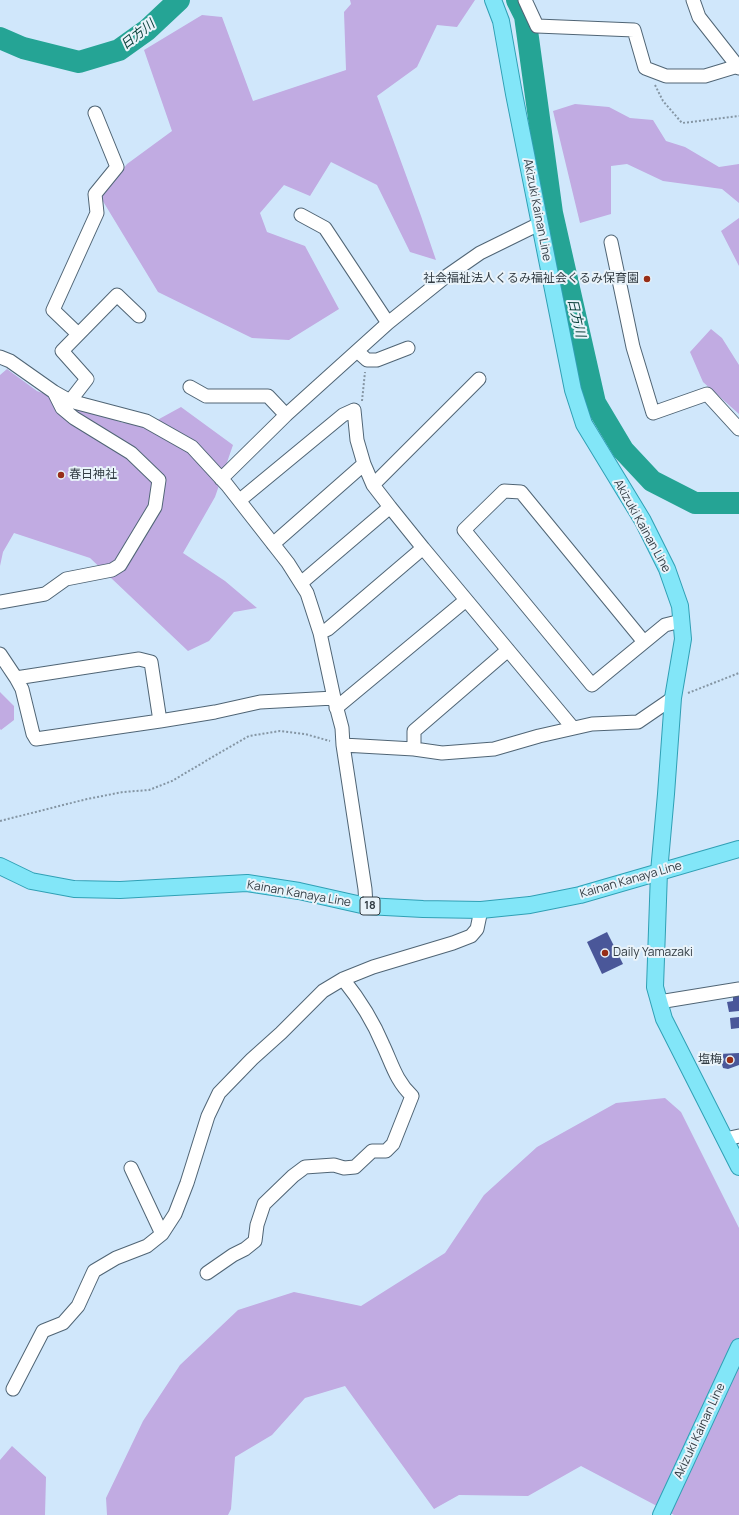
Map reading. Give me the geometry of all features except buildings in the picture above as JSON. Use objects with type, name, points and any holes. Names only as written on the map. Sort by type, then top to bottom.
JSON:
[{"type":"main road","name":"Akizuki Kainan Line","points":[[493,0],[501,21],[539,224],[573,390],[584,424],[642,521],[667,569],[680,606],[682,639],[672,698],[659,872],[655,987],[664,1019],[735,1138],[739,1167]]},
{"type":"main road","name":"Kainan Kanaya Line","points":[[0,866],[31,881],[74,889],[120,890],[247,883],[299,891],[366,906],[481,910],[530,905],[580,895],[739,849]]},
{"type":"main road","name":"Akizuki Kainan Line","points":[[661,1515],[739,1347]]},
{"type":"street","points":[[524,0],[537,26],[634,30],[645,68],[666,76],[705,76],[738,67],[699,17],[693,0]]},
{"type":"street","points":[[78,334],[52,310],[97,213],[95,194],[118,167],[95,113]]},
{"type":"street","points":[[302,215],[325,228],[388,323]]},
{"type":"street","points":[[221,479],[286,415],[362,356],[388,323],[444,278],[480,253],[539,224]]},
{"type":"street","points":[[611,242],[632,347],[653,413],[707,394],[739,429]]},
{"type":"street","points":[[70,401],[87,379],[62,351],[117,296],[139,316]]},
{"type":"street","points":[[362,356],[377,360],[408,348]]},
{"type":"street","points":[[0,358],[10,360],[54,392],[70,401],[146,421],[192,447],[240,500],[301,584],[307,593],[320,633],[342,728],[343,745],[365,889],[366,906]]},
{"type":"street","points":[[373,485],[479,379]]},
{"type":"street","points":[[190,387],[206,396],[268,396],[286,415]]},
{"type":"street","points":[[0,602],[44,594],[66,579],[112,570],[120,566],[155,507],[159,480],[132,453],[74,418],[62,408],[54,392]]},
{"type":"street","points":[[240,500],[343,415],[354,410],[357,440],[364,464],[373,485],[390,508],[573,728]]},
{"type":"street","points":[[273,544],[364,464]]},
{"type":"street","points":[[644,642],[522,492],[504,491],[464,530],[592,685],[665,625],[681,621]]},
{"type":"street","points":[[301,584],[390,508]]},
{"type":"street","points":[[320,633],[328,629],[424,548]]},
{"type":"street","points":[[0,654],[22,689],[33,734],[36,739],[215,712],[260,702],[335,703],[466,600]]},
{"type":"street","points":[[414,749],[414,732],[508,650]]},
{"type":"street","points":[[16,678],[139,659],[151,662],[160,721]]},
{"type":"street","points":[[343,745],[414,749],[442,753],[494,749],[539,736],[592,724],[638,722],[672,698]]},
{"type":"street","points":[[13,1390],[43,1331],[63,1323],[78,1306],[94,1271],[116,1258],[147,1246],[162,1234],[175,1214],[187,1183],[208,1116],[219,1093],[252,1059],[281,1033],[322,991],[343,979],[374,967],[454,943],[471,936],[478,929],[481,910]]},
{"type":"street","points":[[207,1273],[218,1264],[246,1249],[255,1242],[257,1225],[264,1204],[293,1176],[305,1168],[334,1165],[344,1168],[355,1167],[372,1151],[386,1151],[393,1144],[412,1096],[403,1088],[383,1044],[357,996],[343,979]]},
{"type":"street","points":[[659,1002],[739,989]]},
{"type":"street","points":[[131,1168],[162,1234]]},
{"type":"path","points":[[645,68],[663,101],[682,123],[739,116]]},
{"type":"path","points":[[354,410],[362,404],[362,356]]},
{"type":"path","points":[[672,698],[701,689],[739,673]]},
{"type":"path","points":[[0,821],[87,799],[123,792],[149,790],[172,781],[249,736],[280,731],[305,734],[343,745]]},
{"type":"shaded area","points":[[350,0],[475,0],[457,27],[437,25],[417,67],[377,96],[436,260],[410,252],[377,185],[331,162],[310,196],[284,185],[260,213],[267,232],[305,246],[339,309],[289,340],[252,338],[158,292],[101,198],[127,164],[172,131],[144,50],[202,15],[222,17],[253,101],[346,70],[344,12],[351,4]]},
{"type":"shaded area","points":[[575,104],[609,107],[630,118],[653,120],[666,141],[685,147],[719,167],[739,164],[739,203],[722,189],[663,181],[627,164],[611,166],[611,214],[580,223],[553,111]]},
{"type":"shaded area","points":[[739,218],[739,266],[721,231]]},
{"type":"shaded area","points":[[711,329],[722,338],[739,365],[739,414],[703,382],[690,352]]},
{"type":"shaded area","points":[[7,369],[37,391],[123,423],[150,424],[181,407],[233,445],[215,497],[183,553],[225,581],[257,608],[234,612],[209,641],[188,651],[90,558],[14,533],[3,552],[0,566],[0,375]]},
{"type":"shaded area","points":[[0,692],[14,706],[14,720],[1,730],[0,729]]},
{"type":"shaded area","points":[[665,1098],[681,1112],[739,1228],[739,1515],[674,1515],[581,1466],[528,1496],[459,1495],[434,1509],[345,1386],[305,1398],[272,1435],[235,1457],[231,1509],[228,1515],[107,1515],[106,1498],[143,1421],[180,1365],[238,1310],[294,1292],[361,1306],[445,1253],[484,1195],[537,1147],[616,1103]]},
{"type":"shaded area","points":[[12,1446],[46,1477],[45,1515],[0,1515],[0,1460]]},
{"type":"waterway","name":"日方川","points":[[0,38],[23,48],[79,62],[119,50],[147,30],[179,0]]},
{"type":"waterway","name":"日方川","points":[[517,0],[525,16],[552,213],[595,403],[623,450],[652,481],[695,503],[739,503]]},
{"type":"place","name":"社会福祉法人くるみ福祉会くるみ保育園","points":[[647,279]]},
{"type":"place","name":"春日神社","points":[[61,475]]},
{"type":"place","name":"Daily Yamazaki","points":[[605,953]]},
{"type":"place","name":"塩梅","points":[[730,1060]]}]
